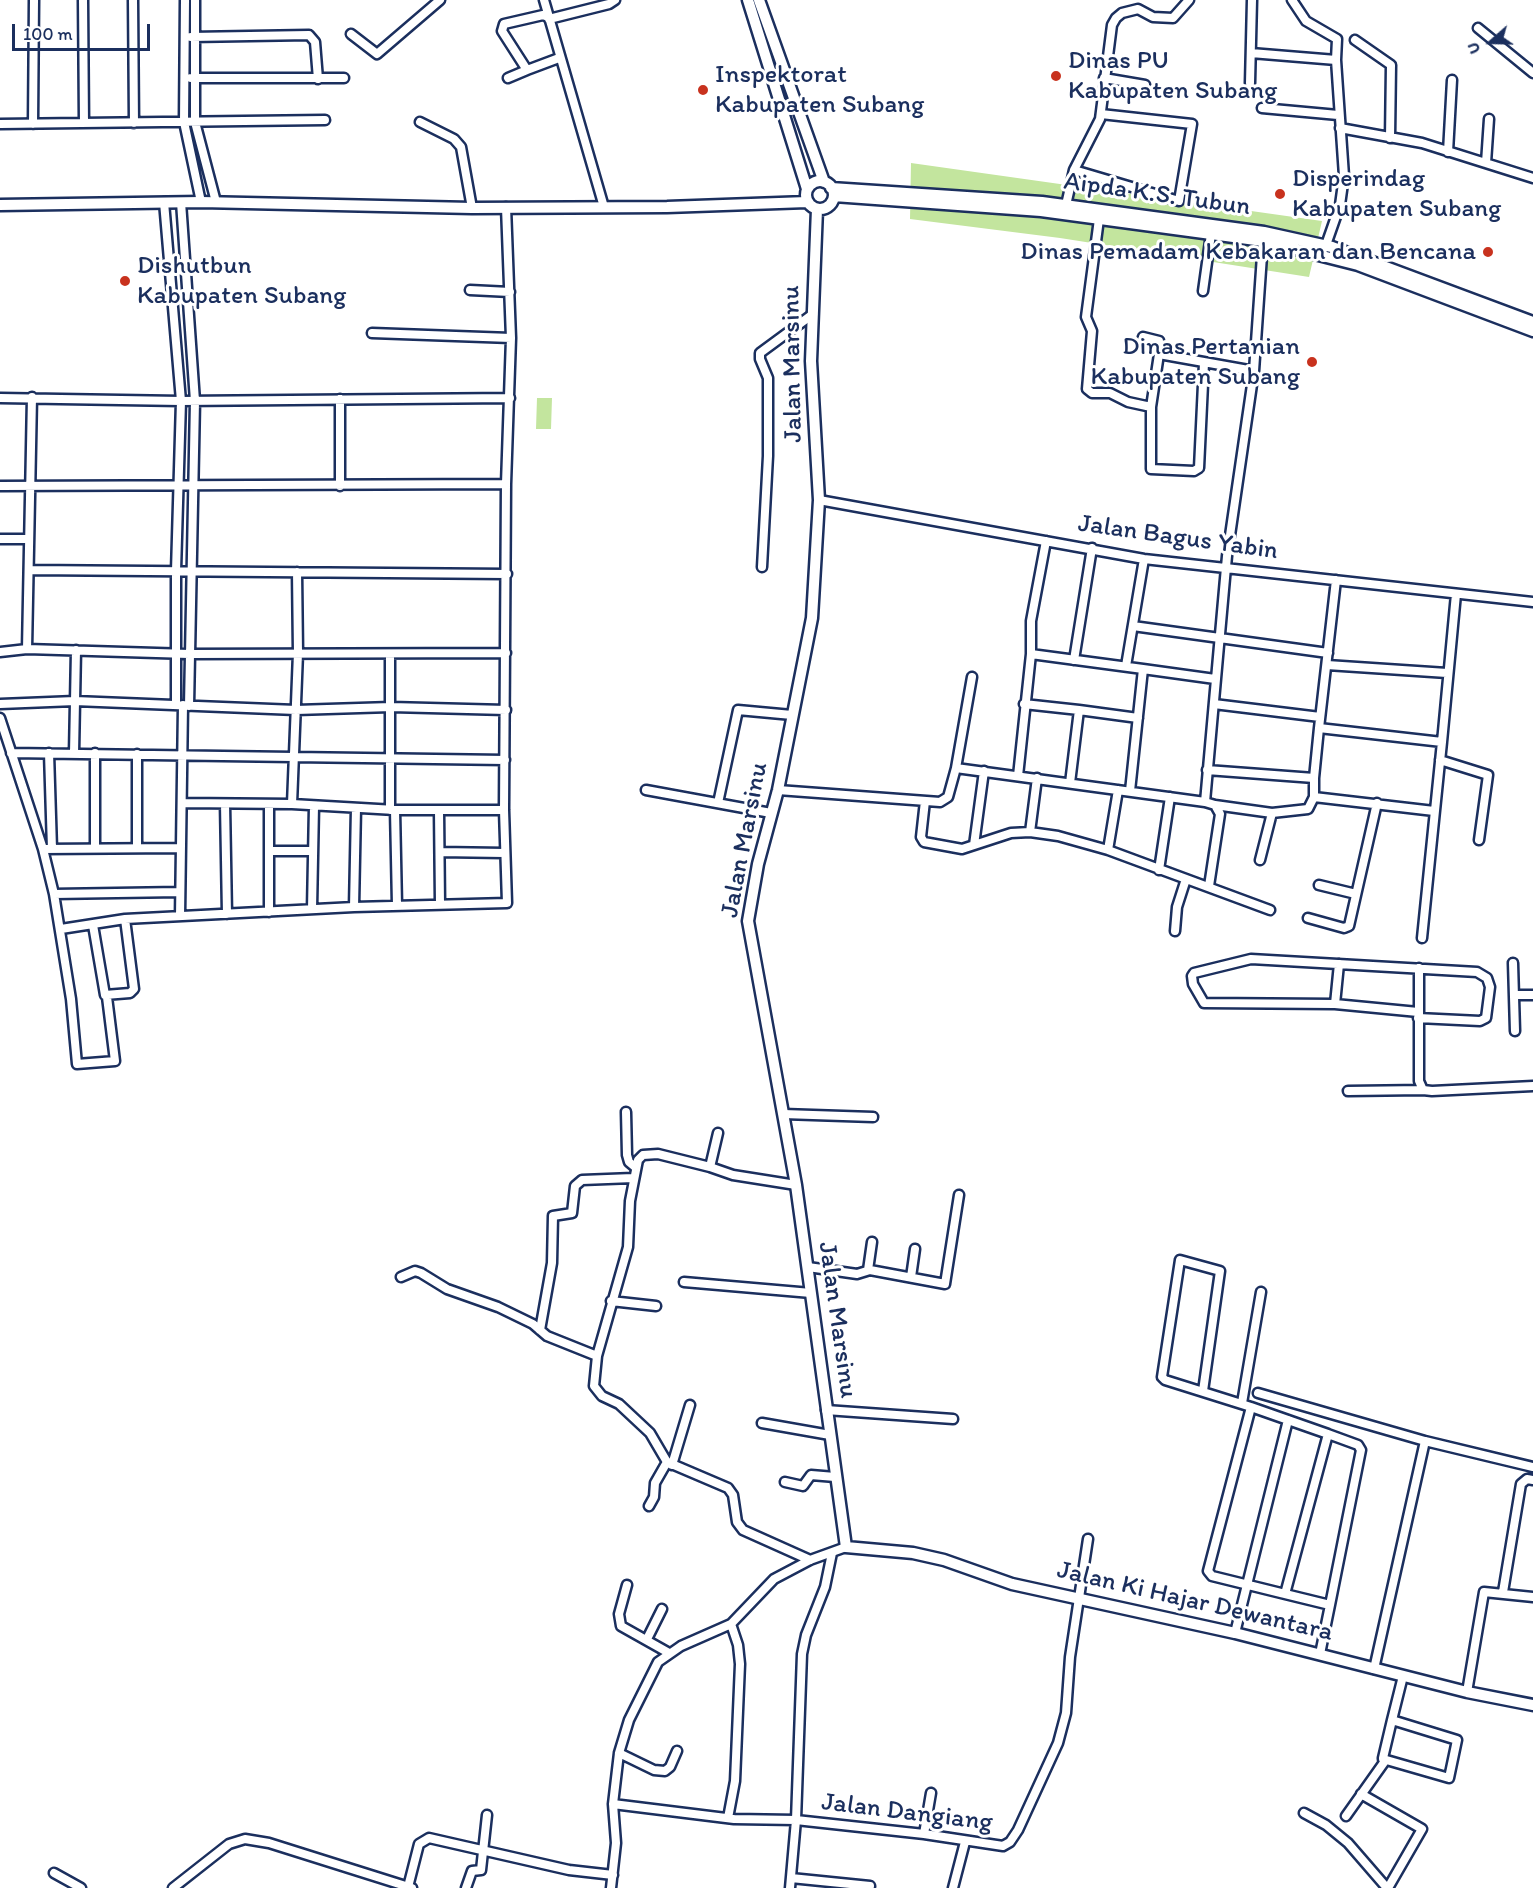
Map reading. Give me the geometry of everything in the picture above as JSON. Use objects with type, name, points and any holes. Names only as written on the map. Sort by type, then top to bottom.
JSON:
[{"type":"street","points":[[33,124],[34,0]]},
{"type":"street","points":[[83,0],[84,123]]},
{"type":"street","points":[[133,0],[134,123]]},
{"type":"street","points":[[184,0],[184,122],[201,202]]},
{"type":"street","points":[[195,0],[195,122],[216,202]]},
{"type":"street","points":[[351,34],[377,54],[440,0]]},
{"type":"street","points":[[543,0],[604,207]]},
{"type":"street","points":[[527,70],[503,34],[504,24],[534,17],[548,18],[609,4],[615,0]]},
{"type":"street","points":[[748,0],[807,189],[807,202]]},
{"type":"street","points":[[0,205],[216,202],[472,208],[807,202],[817,209],[828,207],[830,189],[759,0]]},
{"type":"street","points":[[1066,205],[1074,170],[1101,114],[1112,25],[1116,18],[1138,9],[1153,16],[1173,18],[1189,0]]},
{"type":"street","points":[[1250,83],[1252,0]]},
{"type":"street","points":[[1292,0],[1306,21],[1337,39],[1342,192],[1326,245]]},
{"type":"street","points":[[1478,28],[1533,74]]},
{"type":"street","points":[[184,37],[311,36],[315,42],[318,79]]},
{"type":"street","points":[[1355,40],[1392,65],[1390,138]]},
{"type":"street","points":[[1251,53],[1336,60]]},
{"type":"street","points":[[508,78],[559,58]]},
{"type":"street","points":[[184,78],[344,78]]},
{"type":"street","points":[[1104,78],[1145,85]]},
{"type":"street","points":[[1448,152],[1452,80]]},
{"type":"street","points":[[1262,108],[1338,115]]},
{"type":"street","points":[[1074,170],[1179,201],[1192,124],[1101,114]]},
{"type":"street","points":[[1486,163],[1489,119]]},
{"type":"street","points":[[0,124],[325,120]]},
{"type":"street","points":[[420,122],[454,139],[461,147],[472,208]]},
{"type":"street","points":[[1340,128],[1422,143],[1533,178]]},
{"type":"street","points":[[807,189],[814,183],[830,189]]},
{"type":"street","name":"Aipda K.S. Tubun","points":[[830,189],[928,192],[1066,205],[1264,232],[1326,245],[1533,322]]},
{"type":"street","name":"Aipda K.S. Tubun","points":[[830,189],[1099,219],[1263,241],[1358,265],[1533,332]]},
{"type":"street","points":[[164,202],[181,401],[176,653],[183,705]]},
{"type":"street","points":[[180,916],[183,705],[189,654],[195,401],[181,202]]},
{"type":"street","points":[[61,929],[125,919],[397,905],[507,903],[504,810],[507,484],[511,338],[506,207]]},
{"type":"street","name":"Jalan Marsinu","points":[[817,209],[812,361],[819,500],[812,618],[778,790],[750,902],[749,935],[796,1185],[846,1547]]},
{"type":"street","points":[[1099,219],[1086,317],[1092,331],[1087,389],[1092,393],[1110,393],[1128,402],[1151,407]]},
{"type":"street","points":[[1203,291],[1211,234]]},
{"type":"street","points":[[1205,802],[1226,568],[1254,371],[1263,241]]},
{"type":"street","points":[[470,290],[510,291]]},
{"type":"street","points":[[762,567],[768,456],[768,378],[760,359],[760,353],[813,314]]},
{"type":"street","points":[[372,333],[511,338]]},
{"type":"street","points":[[1143,337],[1159,341],[1151,407],[1150,468],[1198,470],[1204,363]]},
{"type":"street","points":[[1159,354],[1254,371]]},
{"type":"street","points":[[27,649],[32,397]]},
{"type":"street","points":[[0,398],[195,401],[510,398]]},
{"type":"street","points":[[340,399],[340,486]]},
{"type":"street","points":[[0,486],[30,488],[507,484]]},
{"type":"street","name":"Jalan Bagus Yabin","points":[[819,500],[1144,559],[1442,590],[1456,594],[1533,602]]},
{"type":"street","points":[[0,539],[29,539]]},
{"type":"street","points":[[1018,776],[1031,654],[1031,621],[1046,541]]},
{"type":"street","points":[[1074,660],[1092,548]]},
{"type":"street","points":[[1126,666],[1144,559]]},
{"type":"street","points":[[29,570],[507,574]]},
{"type":"street","points":[[292,804],[298,653],[297,572]]},
{"type":"street","points":[[956,768],[1272,813],[1308,809],[1314,797],[1314,778],[1335,580]]},
{"type":"street","points":[[1422,938],[1456,594]]},
{"type":"street","points":[[1133,626],[1328,653]]},
{"type":"street","points":[[0,652],[27,649],[189,654],[506,653]]},
{"type":"street","points":[[74,753],[76,650]]},
{"type":"street","points":[[1031,654],[1215,679]]},
{"type":"street","points":[[390,655],[389,760],[397,905]]},
{"type":"street","points":[[1327,664],[1448,673]]},
{"type":"street","points":[[1130,791],[1143,669]]},
{"type":"street","points":[[778,790],[940,802],[948,797],[956,768],[972,677]]},
{"type":"street","points":[[0,704],[75,701],[296,710],[391,707],[506,710]]},
{"type":"street","points":[[1024,704],[1138,718]]},
{"type":"street","points":[[1214,704],[1320,717]]},
{"type":"street","points":[[718,803],[738,710],[792,715]]},
{"type":"street","points":[[1070,783],[1079,710]]},
{"type":"street","points":[[0,718],[43,849],[54,894],[61,929],[77,1064],[115,1061],[107,997],[93,925]]},
{"type":"street","points":[[1319,728],[1442,742]]},
{"type":"street","points":[[11,753],[505,760]]},
{"type":"street","points":[[49,753],[52,849]]},
{"type":"street","points":[[95,753],[95,847]]},
{"type":"street","points":[[137,754],[137,846]]},
{"type":"street","points":[[1440,760],[1488,775],[1479,840]]},
{"type":"street","points":[[1207,770],[1314,778]]},
{"type":"street","points":[[974,845],[984,771]]},
{"type":"street","points":[[1030,832],[1037,778]]},
{"type":"street","points":[[646,790],[771,813]]},
{"type":"street","points":[[1108,850],[1118,790]]},
{"type":"street","points":[[1159,870],[1170,797]]},
{"type":"street","points":[[1314,797],[1434,811]]},
{"type":"street","points":[[925,801],[922,841],[962,849],[1011,833],[1030,832],[1058,836],[1108,850],[1270,910]]},
{"type":"street","points":[[182,803],[292,804],[393,810],[504,810]]},
{"type":"street","points":[[1308,918],[1348,927],[1377,803]]},
{"type":"street","points":[[225,804],[226,914]]},
{"type":"street","points":[[269,804],[269,912]]},
{"type":"street","points":[[1209,886],[1220,814],[1215,805]]},
{"type":"street","points":[[312,909],[311,851],[314,806]]},
{"type":"street","points":[[354,907],[356,808]]},
{"type":"street","points":[[439,811],[440,904]]},
{"type":"street","points":[[1260,860],[1272,813]]},
{"type":"street","points":[[43,849],[137,846],[180,848]]},
{"type":"street","points":[[269,851],[311,851]]},
{"type":"street","points":[[440,852],[504,853]]},
{"type":"street","points":[[1176,931],[1177,907],[1186,879]]},
{"type":"street","points":[[1319,885],[1356,894]]},
{"type":"street","points":[[54,894],[179,892]]},
{"type":"street","points":[[107,997],[130,993],[134,988],[125,919]]},
{"type":"street","points":[[1251,959],[1419,968],[1484,974],[1490,987],[1486,1018],[1480,1021],[1335,1004],[1204,1004],[1193,984],[1192,976],[1194,973],[1251,959]]},
{"type":"street","points":[[1513,963],[1515,1031]]},
{"type":"street","points":[[1335,1004],[1339,964]]},
{"type":"street","points":[[1419,968],[1419,1081],[1423,1090]]},
{"type":"street","points":[[1514,995],[1533,995]]},
{"type":"street","points":[[1348,1091],[1423,1090],[1432,1092],[1533,1086]]},
{"type":"street","points":[[626,1112],[627,1155],[629,1162],[635,1167]]},
{"type":"street","points":[[783,1114],[873,1117]]},
{"type":"street","points":[[710,1167],[718,1133]]},
{"type":"street","points":[[796,1185],[733,1175],[658,1154],[643,1155],[635,1167],[633,1178],[628,1247],[611,1301],[594,1375],[597,1391],[619,1404],[650,1433],[669,1463],[728,1488],[733,1495],[736,1515],[743,1530],[810,1560]]},
{"type":"street","points":[[540,1330],[550,1276],[554,1215],[572,1213],[575,1186],[582,1180],[633,1178]]},
{"type":"street","points":[[808,1267],[857,1274],[868,1270],[944,1284],[948,1281],[958,1195]]},
{"type":"street","points":[[868,1270],[872,1242]]},
{"type":"street","points":[[911,1277],[915,1249]]},
{"type":"street","points":[[1203,1391],[1220,1271],[1180,1260],[1162,1377],[1165,1380],[1328,1434],[1358,1445],[1360,1449],[1320,1654]]},
{"type":"street","points":[[401,1277],[415,1270],[447,1289],[498,1307],[540,1330],[546,1336],[597,1356]]},
{"type":"street","points":[[684,1282],[811,1293]]},
{"type":"street","points":[[1261,1292],[1246,1405],[1208,1569],[1212,1576],[1330,1605]]},
{"type":"street","points":[[611,1301],[656,1306]]},
{"type":"street","points":[[1258,1393],[1425,1441],[1533,1467]]},
{"type":"street","points":[[649,1506],[654,1497],[655,1483],[669,1463],[690,1405]]},
{"type":"street","points":[[826,1410],[953,1419]]},
{"type":"street","points":[[1235,1633],[1288,1420]]},
{"type":"street","points":[[762,1423],[830,1435]]},
{"type":"street","points":[[1286,1594],[1328,1434]]},
{"type":"street","points":[[1374,1668],[1425,1441]]},
{"type":"street","points":[[785,1482],[803,1486],[811,1475],[835,1477]]},
{"type":"street","points":[[1503,1592],[1521,1484],[1527,1479],[1533,1480]]},
{"type":"street","points":[[1080,1598],[1079,1588],[1088,1539]]},
{"type":"street","points":[[611,1888],[616,1843],[613,1804],[619,1752],[643,1689],[658,1662],[669,1653],[730,1624],[774,1579],[810,1560],[846,1547]]},
{"type":"street","name":"Jalan Ki Hajar Dewantara","points":[[846,1547],[913,1553],[944,1560],[1012,1584],[1235,1633],[1467,1692],[1533,1705]]},
{"type":"street","points":[[790,1888],[796,1820],[802,1654],[806,1635],[825,1587],[832,1553]]},
{"type":"street","points":[[627,1585],[619,1621],[621,1626],[669,1653]]},
{"type":"street","points":[[1467,1692],[1484,1592],[1503,1592],[1533,1597]]},
{"type":"street","name":"Jalan Dangiang","points":[[613,1804],[728,1818],[796,1820],[924,1834],[1003,1846],[1010,1842],[1018,1830],[1058,1743],[1066,1713],[1070,1657],[1080,1598]]},
{"type":"street","points":[[647,1639],[662,1610]]},
{"type":"street","points":[[728,1818],[735,1781],[740,1664],[738,1645],[730,1624]]},
{"type":"street","points":[[1385,1761],[1383,1758],[1403,1676]]},
{"type":"street","points":[[1385,1761],[1445,1779],[1449,1778],[1458,1743],[1454,1738],[1392,1720]]},
{"type":"street","points":[[619,1752],[654,1770],[665,1771],[670,1767],[677,1751]]},
{"type":"street","points":[[1346,1816],[1385,1761]]},
{"type":"street","points":[[924,1834],[931,1793]]},
{"type":"street","points":[[1304,1813],[1348,1843],[1388,1888],[1422,1829],[1361,1794]]},
{"type":"street","points":[[466,1888],[472,1871],[481,1870],[487,1815]]},
{"type":"street","points":[[173,1888],[229,1845],[245,1839],[269,1843],[410,1887],[419,1845],[423,1840],[429,1838],[482,1852],[569,1870],[613,1875]]},
{"type":"street","points":[[953,1888],[965,1842]]},
{"type":"street","points":[[54,1873],[81,1888]]},
{"type":"street","points":[[791,1878],[870,1886]]},
{"type":"green space","points":[[911,163],[1322,221],[1309,277],[1060,238],[910,219]]},
{"type":"green space","points":[[537,398],[552,398],[551,429],[536,429]]},
{"type":"place","name":"Dinas PU Kabupaten Subang","points":[[1056,76]]},
{"type":"place","name":"Inspektorat Kabupaten Subang","points":[[703,90]]},
{"type":"place","name":"Disperindag Kabupaten Subang","points":[[1280,194]]},
{"type":"place","name":"Dinas Pemadam Kebakaran dan Bencana","points":[[1488,252]]},
{"type":"place","name":"Dishutbun Kabupaten Subang","points":[[125,281]]},
{"type":"place","name":"Dinas Pertanian Kabupaten Subang","points":[[1312,362]]}]
